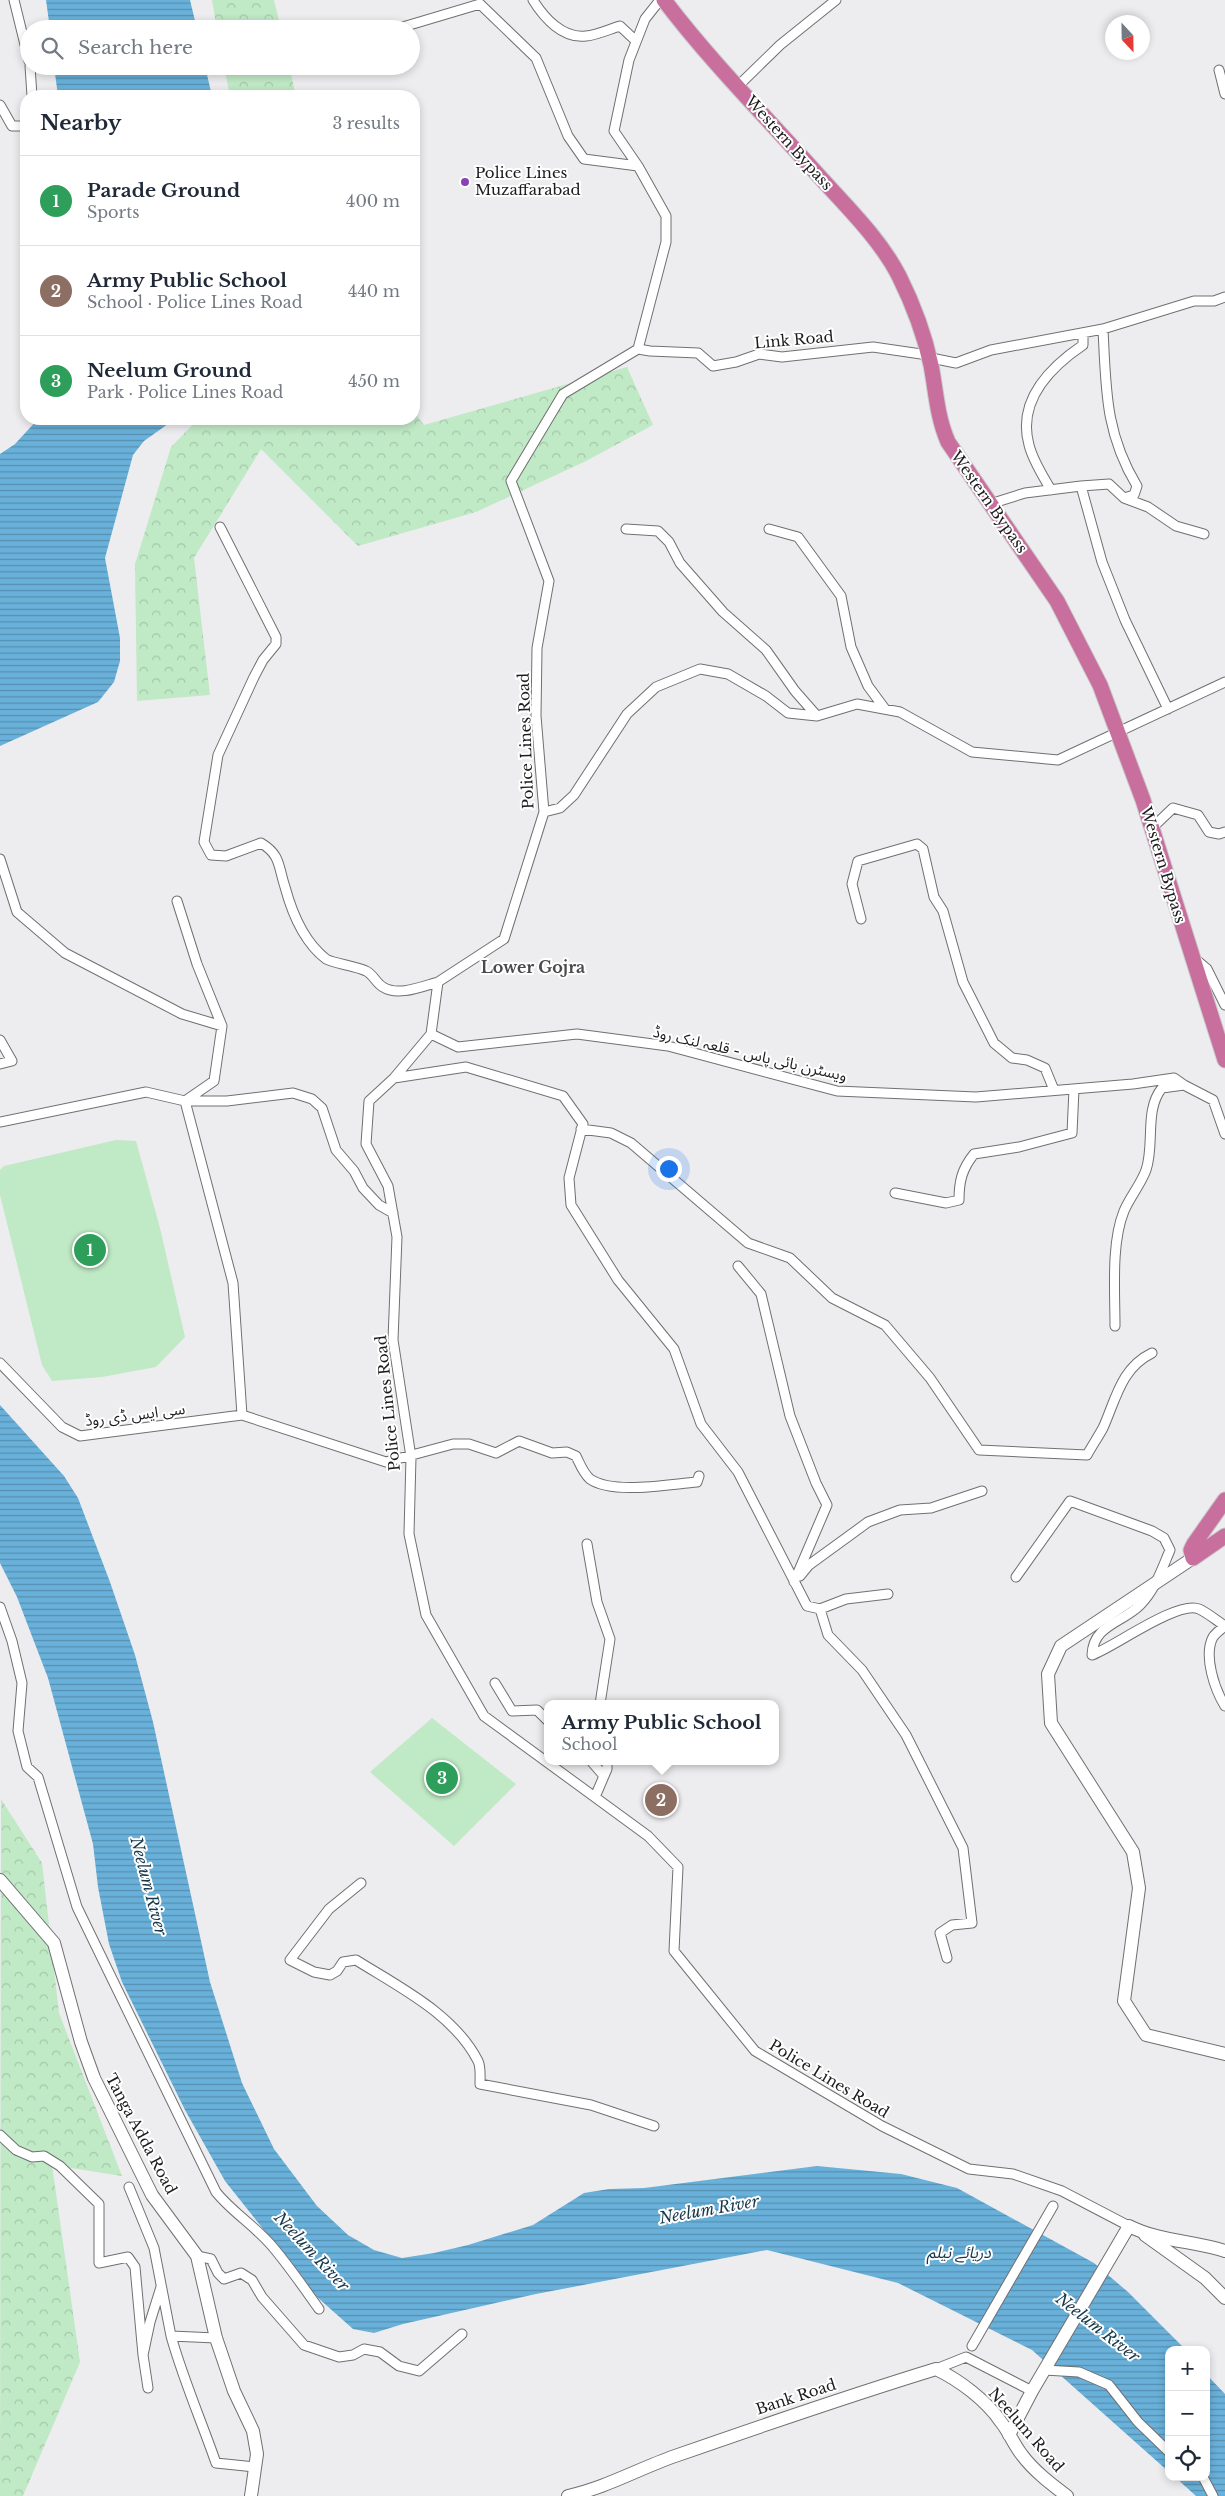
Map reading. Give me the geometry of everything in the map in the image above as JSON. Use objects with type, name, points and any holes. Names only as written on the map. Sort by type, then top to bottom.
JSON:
[{"type":"highway","name":"Western Bypass","points":[[664,0],[884,252],[912,304],[928,355],[941,426],[963,467],[1057,601],[1100,685],[1119,732],[1152,828],[1192,957],[1218,1007],[1225,1060]]},
{"type":"highway","points":[[1225,1500],[1194,1544],[1191,1550],[1193,1558],[1225,1536]]},
{"type":"main road","points":[[1193,1558],[1061,1646],[1048,1674],[1051,1723],[1133,1852],[1139,1888],[1124,2001],[1146,2035],[1225,2054]]},
{"type":"main road","name":"Tanga Adda Road","points":[[0,1880],[54,1943],[81,2042],[94,2078],[152,2194],[197,2256],[216,2338],[234,2391],[253,2431],[257,2454],[251,2496]]},
{"type":"main road","points":[[1009,2435],[1032,2391],[1129,2226],[1205,2278],[1225,2298]]},
{"type":"main road","points":[[1143,2234],[1177,2239],[1225,2251]]},
{"type":"main road","name":"Neelum Road","points":[[936,2369],[950,2376],[983,2403],[1001,2421],[1022,2455],[1049,2483],[1067,2496]]},
{"type":"main road","name":"Bank Road","points":[[568,2496],[590,2491],[665,2460],[743,2432],[936,2369]]},
{"type":"street","points":[[14,0],[20,24]]},
{"type":"street","points":[[533,0],[540,12],[564,33],[586,37],[620,26],[636,41]]},
{"type":"street","points":[[638,349],[666,242],[666,216],[638,166],[614,131],[629,60],[645,19],[660,0]]},
{"type":"street","points":[[738,86],[780,45],[836,0]]},
{"type":"street","points":[[420,22],[480,4],[536,58],[568,136],[584,159],[638,166]]},
{"type":"street","points":[[1218,70],[1225,94]]},
{"type":"street","points":[[31,75],[32,90]]},
{"type":"street","points":[[0,105],[12,126],[20,126]]},
{"type":"street","points":[[928,355],[936,359],[956,363],[991,350],[1103,329],[1194,301],[1214,300],[1225,297]]},
{"type":"street","points":[[1103,329],[1107,400],[1112,433],[1126,468],[1137,486],[1134,495],[1124,498]]},
{"type":"street","points":[[1051,490],[1029,446],[1026,420],[1037,386],[1069,354],[1083,345],[1083,333]]},
{"type":"street","name":"Link Road","points":[[638,349],[650,352],[698,353],[713,366],[736,362],[759,354],[791,356],[873,347],[928,355]]},
{"type":"street","name":"Police Lines Road","points":[[220,526],[276,637],[276,644],[263,660],[254,677],[218,755],[204,842],[211,855],[226,856],[260,842],[273,850],[280,866],[285,888],[307,941],[328,960],[344,963],[368,972],[383,987],[402,991],[438,982],[504,939],[544,812],[536,716],[537,648],[549,581],[511,481],[563,394],[638,349]]},
{"type":"street","points":[[990,504],[1026,493],[1109,484],[1124,498],[1148,507],[1176,526],[1204,534]]},
{"type":"street","points":[[1081,486],[1102,562],[1125,620],[1168,709]]},
{"type":"street","points":[[770,529],[798,538],[841,596],[851,647],[868,686],[885,709]]},
{"type":"street","points":[[626,530],[658,531],[669,542],[680,563],[723,612],[766,650],[796,692],[817,716]]},
{"type":"street","points":[[544,812],[560,808],[574,796],[627,714],[656,687],[700,669],[728,674],[766,696],[788,713],[817,716],[857,704],[906,715],[972,752],[1058,760],[1225,682]]},
{"type":"street","points":[[1152,828],[1173,808],[1198,815],[1209,832],[1220,834],[1225,832]]},
{"type":"street","points":[[861,918],[852,884],[858,861],[917,844],[923,849],[934,897],[943,911],[963,982],[994,1043],[1012,1058],[1027,1060],[1046,1068],[1054,1090]]},
{"type":"street","points":[[0,859],[17,912],[65,953],[182,1014],[222,1026]]},
{"type":"street","points":[[178,901],[197,964],[222,1026],[214,1081],[185,1101]]},
{"type":"street","points":[[431,1034],[438,982]]},
{"type":"street","name":"Police Lines Road","points":[[431,1034],[394,1078],[369,1101],[366,1144],[388,1186],[397,1237],[393,1340],[411,1457],[409,1534],[426,1615],[484,1716],[544,1759]]},
{"type":"street","name":"ویسٹرن بائی پاس - قلعہ لنک روڈ","points":[[431,1034],[458,1047],[577,1034],[668,1046],[837,1092],[976,1097],[1174,1078],[1213,1100],[1225,1134]]},
{"type":"street","points":[[0,1040],[12,1061],[0,1064]]},
{"type":"street","points":[[394,1078],[466,1067],[562,1096],[583,1124],[569,1178],[571,1206],[618,1280],[674,1349],[701,1424],[738,1472],[807,1606],[820,1609],[846,1600],[888,1594]]},
{"type":"street","points":[[1115,1326],[1115,1271],[1119,1231],[1124,1212],[1146,1170],[1154,1099],[1162,1088],[1184,1085]]},
{"type":"street","points":[[895,1193],[946,1203],[959,1200],[959,1185],[964,1166],[974,1154],[1019,1146],[1072,1133],[1074,1089]]},
{"type":"street","points":[[0,1122],[146,1092],[185,1101],[227,1101],[292,1093],[312,1099],[322,1108],[336,1150],[354,1171],[363,1188],[379,1205],[393,1213]]},
{"type":"street","points":[[185,1101],[233,1283],[242,1416],[386,1462],[411,1457],[453,1444],[470,1444],[496,1453],[519,1441],[552,1453],[568,1452],[576,1456],[582,1469],[591,1479],[608,1485],[635,1489],[654,1485],[697,1482],[700,1476]]},
{"type":"street","points":[[581,1129],[611,1133],[631,1143],[748,1243],[790,1258],[832,1298],[885,1325],[930,1378],[979,1450],[1088,1455],[1102,1428],[1117,1389],[1140,1359],[1152,1353]]},
{"type":"street","points":[[738,1266],[761,1294],[790,1416],[816,1483],[827,1505],[794,1582]]},
{"type":"street","name":"سی ایس ڈی روڈ","points":[[0,1363],[62,1427],[80,1436],[242,1416]]},
{"type":"street","points":[[794,1582],[809,1565],[868,1522],[900,1510],[931,1508],[982,1491]]},
{"type":"street","points":[[1016,1577],[1070,1501],[1152,1531],[1164,1538],[1170,1550],[1157,1581],[1140,1605],[1098,1636],[1092,1643],[1092,1655],[1106,1650],[1127,1635],[1181,1610],[1198,1608],[1225,1626],[1213,1638],[1210,1666],[1218,1694],[1225,1706]]},
{"type":"street","points":[[587,1544],[597,1602],[610,1639],[601,1700]]},
{"type":"street","points":[[0,1607],[12,1642],[22,1683],[17,1725],[27,1767],[38,1777],[56,1842],[80,1915],[99,1955],[119,1989],[216,2192],[226,2204],[251,2224],[272,2246],[319,2309]]},
{"type":"street","points":[[820,1609],[828,1636],[862,1670],[906,1735],[963,1848],[972,1923],[952,1925],[940,1933],[947,1958]]},
{"type":"street","points":[[495,1683],[512,1711],[538,1710],[544,1717]]},
{"type":"street","name":"Police Lines Road","points":[[552,1765],[648,1836],[678,1867],[674,1951],[755,2051],[882,2126],[969,2169],[1021,2176],[1062,2191],[1129,2226]]},
{"type":"street","points":[[594,1765],[604,1776]]},
{"type":"street","points":[[596,1797],[606,1765]]},
{"type":"street","points":[[361,1883],[329,1909],[290,1960],[314,1972],[330,1975],[337,1971],[343,1962],[356,1960],[426,2003],[454,2029],[479,2062],[480,2084],[591,2105],[654,2126]]},
{"type":"street","points":[[0,2135],[16,2150],[32,2157],[44,2156],[60,2166],[99,2204],[98,2263],[128,2257],[135,2267],[148,2388]]},
{"type":"street","points":[[129,2187],[154,2248],[171,2336],[182,2373],[197,2408],[216,2463],[255,2467]]},
{"type":"street","points":[[972,2346],[1053,2206]]},
{"type":"street","points":[[197,2256],[211,2259],[218,2273],[224,2279],[240,2272],[252,2280],[262,2297],[304,2345],[339,2357],[353,2355],[364,2349],[380,2352],[399,2366],[419,2371],[462,2334]]},
{"type":"street","points":[[143,2355],[150,2322],[162,2285]]},
{"type":"street","points":[[171,2336],[216,2338]]},
{"type":"street","name":"Bank Road","points":[[936,2369],[966,2357],[1032,2391]]},
{"type":"street","points":[[1042,2374],[1080,2372],[1109,2385],[1138,2422],[1165,2448]]},
{"type":"street","points":[[1205,2481],[1213,2496]]},
{"type":"green space","points":[[212,0],[274,0],[279,20],[215,20]]},
{"type":"green space","points":[[226,75],[291,75],[295,90],[229,90]]},
{"type":"green space","points":[[627,367],[653,425],[586,461],[476,512],[358,546],[261,449],[194,558],[210,695],[137,701],[135,564],[171,447],[192,425],[420,425],[420,420],[424,425]]},
{"type":"green space","points":[[116,1140],[136,1141],[160,1228],[185,1337],[156,1367],[102,1377],[52,1381],[42,1365],[0,1195],[0,1170],[4,1166]]},
{"type":"green space","points":[[432,1718],[516,1784],[454,1846],[370,1772]]},
{"type":"green space","points":[[1,1799],[42,1863],[59,2013],[122,2176],[52,2165],[80,2362],[23,2496],[0,2496]]},
{"type":"water","points":[[46,0],[190,0],[195,20],[49,20]]},
{"type":"water","points":[[55,75],[207,75],[211,90],[57,90]]},
{"type":"water","points":[[32,425],[167,425],[144,441],[133,455],[105,558],[120,638],[120,661],[114,682],[98,702],[0,746],[0,454],[15,444]]},
{"type":"water","name":"دریائے نیلم","points":[[0,1405],[64,1476],[78,1498],[110,1582],[135,1655],[153,1722],[210,1982],[242,2083],[274,2149],[317,2206],[348,2235],[374,2250],[402,2258],[468,2245],[533,2225],[584,2193],[609,2189],[644,2188],[817,2166],[901,2174],[957,2188],[1094,2263],[1128,2292],[1182,2346],[1165,2346],[1165,2468],[1032,2350],[898,2283],[767,2250],[536,2294],[403,2324],[374,2333],[353,2329],[317,2297],[225,2181],[185,2110],[122,1982],[109,1944],[98,1887],[93,1844],[48,1678],[17,1597],[0,1563]]},
{"type":"water","points":[[1210,2378],[1225,2394],[1225,2496],[1196,2496],[1179,2481],[1210,2481]]},
{"type":"place","name":"Police Lines Muzaffarabad","points":[[465,182]]},
{"type":"place","name":"Parade Ground","points":[[90,1250]]},
{"type":"place","name":"Neelum Ground","points":[[442,1778]]},
{"type":"place","name":"Army Public School","points":[[661,1800]]},
{"type":"district","name":"Lower Gojra","points":[[533,967]]},
{"type":"water label","name":"Neelum River","points":[[149,1886]]},
{"type":"water label","name":"Neelum River","points":[[709,2209]]},
{"type":"water label","name":"Neelum River","points":[[312,2251]]},
{"type":"water label","name":"Neelum River","points":[[1098,2327]]}]
